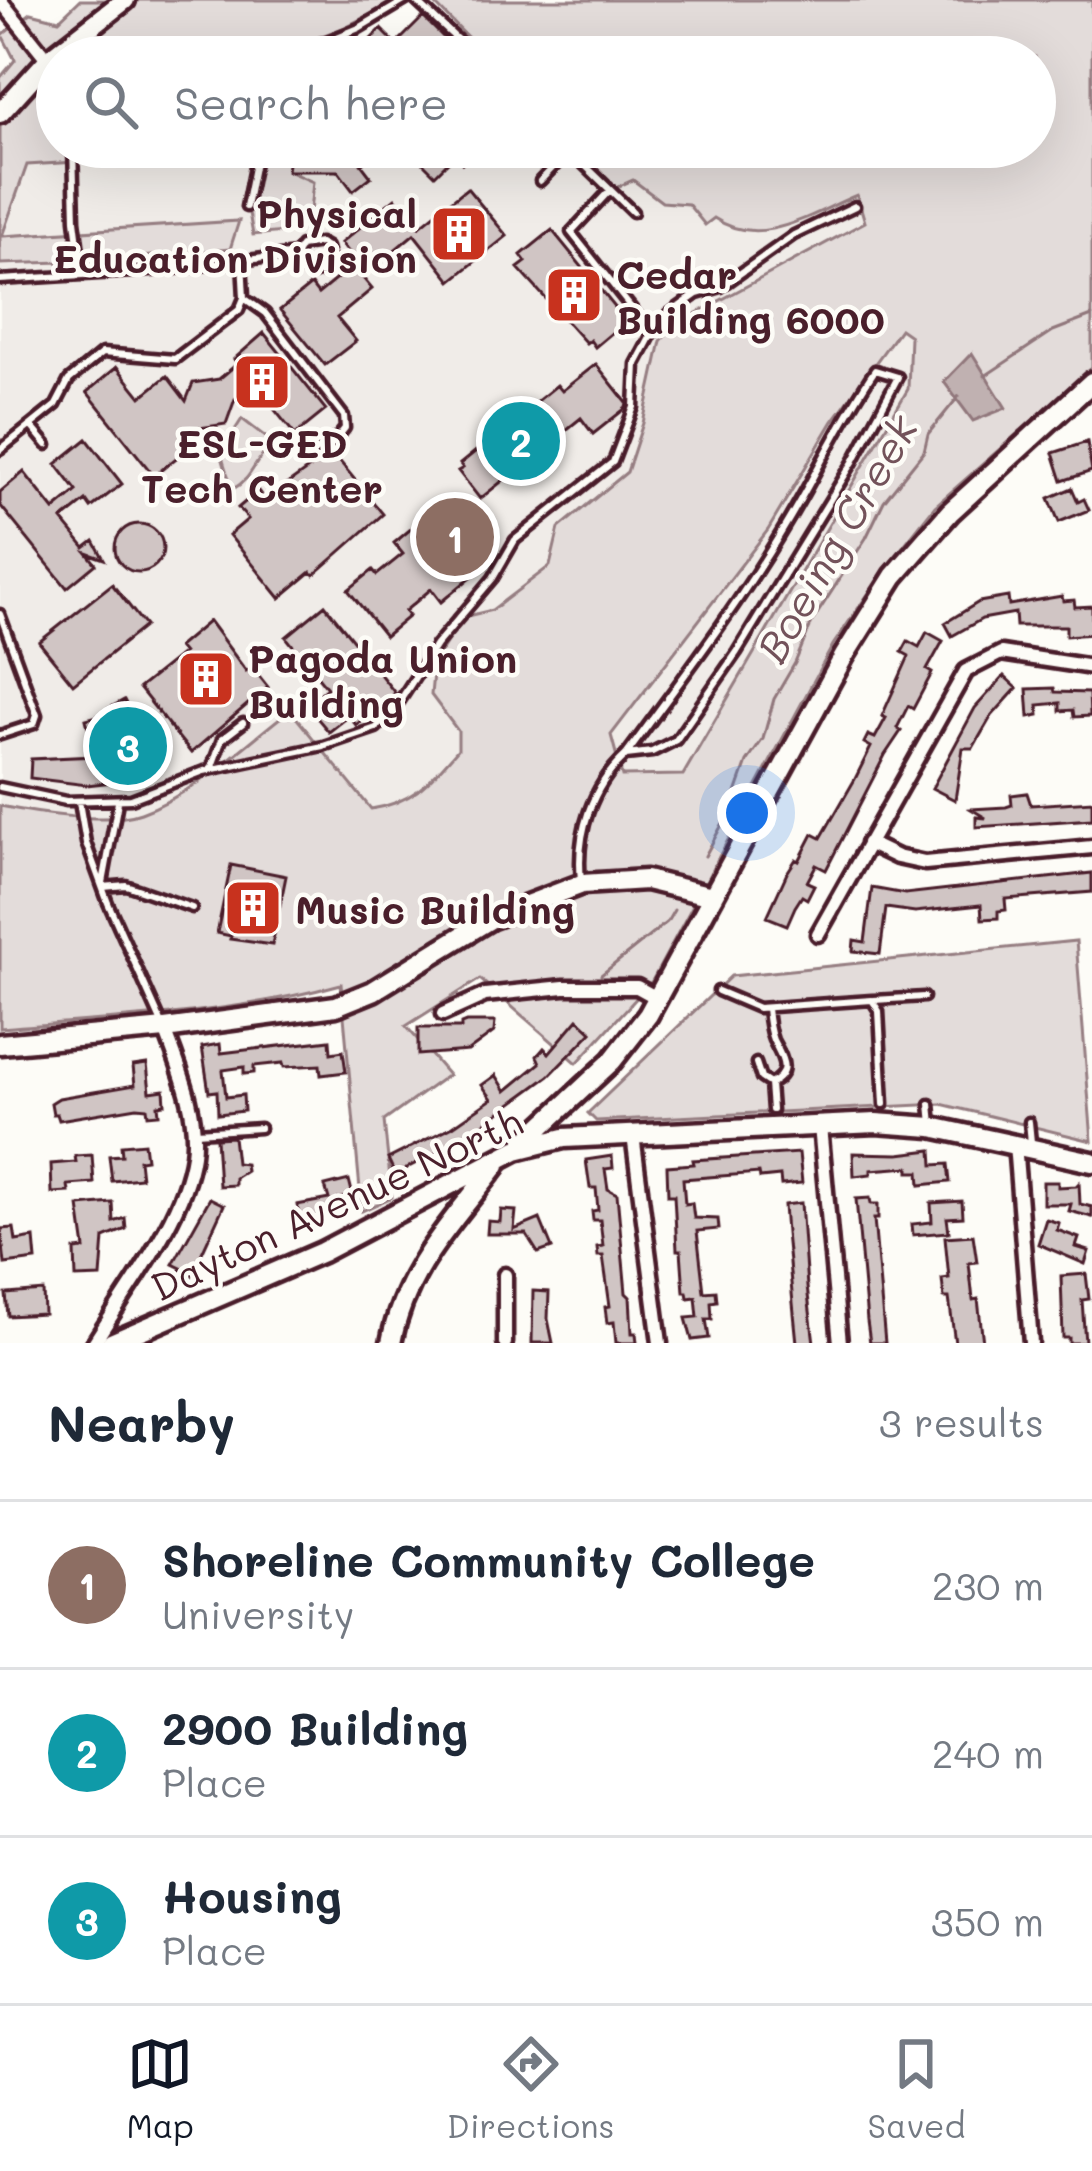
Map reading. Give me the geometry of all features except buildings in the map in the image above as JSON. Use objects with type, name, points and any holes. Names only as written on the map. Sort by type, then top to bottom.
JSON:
[{"type":"street","points":[[0,0],[36,45]]},
{"type":"street","points":[[79,36],[125,0]]},
{"type":"street","points":[[0,113],[36,73]]},
{"type":"street","points":[[516,1150],[561,1112],[631,1039],[844,656],[895,576],[950,512],[1091,385]]},
{"type":"street","points":[[818,934],[966,670],[982,660],[1014,654],[1092,667]]},
{"type":"street","points":[[868,843],[897,857],[925,863],[1092,847]]},
{"type":"street","points":[[0,1044],[165,1029],[336,1006],[373,992],[490,919],[582,884],[646,880],[712,896]]},
{"type":"street","points":[[443,1014],[484,994],[564,987],[638,987],[657,998]]},
{"type":"street","points":[[94,1343],[169,1222],[194,1153],[185,1085],[165,1029]]},
{"type":"street","points":[[561,1112],[561,1126],[570,1137]]},
{"type":"street","name":"Dayton Avenue North","points":[[111,1343],[322,1252],[516,1150],[570,1137],[876,1123],[932,1127],[1092,1162]]},
{"type":"street","points":[[820,1126],[840,1343]]},
{"type":"street","points":[[633,1135],[660,1343]]},
{"type":"street","points":[[1023,1146],[1031,1343]]},
{"type":"street","points":[[391,1337],[420,1265],[498,1161]]},
{"type":"street","points":[[435,1192],[452,1198],[457,1211]]},
{"type":"street","points":[[505,1275],[505,1343]]},
{"type":"lane","points":[[339,36],[406,0]]},
{"type":"lane","points":[[416,0],[454,36]]},
{"type":"lane","points":[[74,168],[82,274]]},
{"type":"lane","points":[[246,207],[254,168]]},
{"type":"lane","points":[[540,181],[551,168]]},
{"type":"lane","points":[[587,168],[633,212]]},
{"type":"lane","points":[[610,190],[571,232],[652,334]]},
{"type":"lane","points":[[0,788],[79,802],[118,801],[141,797],[211,769],[368,733],[389,716],[436,645],[493,578],[512,544],[613,462],[635,403],[636,364],[669,314],[697,294],[721,287],[794,235],[855,206]]},
{"type":"lane","points":[[0,280],[166,270],[296,254],[304,244],[320,243],[329,250],[330,259],[323,272],[310,273],[296,254]]},
{"type":"lane","points":[[0,450],[56,405],[69,380],[102,353],[176,359],[239,310],[244,298],[242,260]]},
{"type":"lane","points":[[244,298],[265,314],[344,416],[345,428],[338,437],[316,451]]},
{"type":"lane","points":[[582,884],[578,851],[587,811],[610,769],[626,755],[716,634],[789,521],[844,416],[875,370],[898,377],[853,462],[737,652],[676,740],[652,752],[626,755]]},
{"type":"lane","points":[[32,426],[47,445]]},
{"type":"lane","points":[[0,614],[37,715],[34,724],[0,734]]},
{"type":"lane","points":[[211,769],[222,740],[242,723]]},
{"type":"lane","points":[[103,887],[118,801]]},
{"type":"lane","points":[[79,802],[86,844],[155,1016],[165,1029]]},
{"type":"lane","points":[[103,887],[125,885],[191,908]]},
{"type":"lane","points":[[718,991],[767,1008],[924,998]]},
{"type":"lane","points":[[872,1000],[879,1011],[884,1104]]},
{"type":"lane","points":[[767,1008],[770,1033],[785,1063],[778,1081],[770,1084]]},
{"type":"lane","points":[[756,1063],[760,1078],[770,1084]]},
{"type":"lane","points":[[770,1084],[772,1110]]},
{"type":"lane","points":[[930,1104],[932,1127]]},
{"type":"lane","points":[[1023,1146],[1029,1122]]},
{"type":"lane","points":[[192,1132],[260,1128]]},
{"type":"shaded area","points":[[80,0],[398,0],[322,36],[36,36],[36,164],[27,165],[2,236],[239,221],[230,249],[0,264],[0,78],[15,60],[2,35],[31,13],[59,20]]},
{"type":"shaded area","points":[[431,0],[1092,0],[1092,368],[935,506],[886,568],[833,645],[652,981],[577,1063],[480,979],[406,1026],[448,1075],[384,1121],[392,1197],[362,1211],[341,984],[215,1009],[0,1028],[0,806],[91,818],[141,813],[200,781],[290,710],[371,809],[399,801],[430,780],[458,749],[458,731],[431,695],[434,662],[463,617],[492,610],[550,566],[559,528],[627,472],[661,341],[673,326],[865,222],[857,195],[786,226],[750,231],[714,218],[705,225],[688,204],[662,202],[633,180],[615,188],[595,168],[1056,168],[1056,36],[466,36]],"holes":[[[900,329],[910,336],[908,389],[683,775],[622,776],[611,735],[768,530],[833,421]]]},
{"type":"shaded area","points":[[0,124],[36,139],[36,168],[1013,168],[1032,418],[935,506],[886,568],[833,645],[711,871],[304,995],[0,1028]]},
{"type":"shaded area","points":[[259,168],[288,168],[313,182],[309,222],[295,231],[253,235],[249,213]]},
{"type":"shaded area","points":[[972,353],[1006,408],[973,421],[944,382]]},
{"type":"shaded area","points":[[242,419],[267,438],[268,449],[233,489],[222,451]]},
{"type":"shaded area","points":[[1076,941],[1092,1141],[941,1104],[596,1121],[588,1113],[731,976]]},
{"type":"waterway","name":"Boeing Creek","points":[[985,376],[1053,331],[1092,316]]},
{"type":"waterway","name":"Boeing Creek","points":[[705,856],[730,810],[747,762],[763,739],[774,699],[812,622],[884,501],[959,396]]},
{"type":"waterway","name":"Boeing Creek","points":[[601,975],[667,922],[674,910]]},
{"type":"place","name":"Physical Education Division","points":[[459,234]]},
{"type":"place","name":"Cedar Building 6000","points":[[574,295]]},
{"type":"place","name":"ESL-GED Tech Center","points":[[262,382]]},
{"type":"place","name":"2900 Building","points":[[521,441]]},
{"type":"place","name":"Shoreline Community College","points":[[455,537]]},
{"type":"place","name":"Pagoda Union Building","points":[[206,679]]},
{"type":"place","name":"Housing","points":[[128,746]]},
{"type":"place","name":"Music Building","points":[[253,908]]}]
